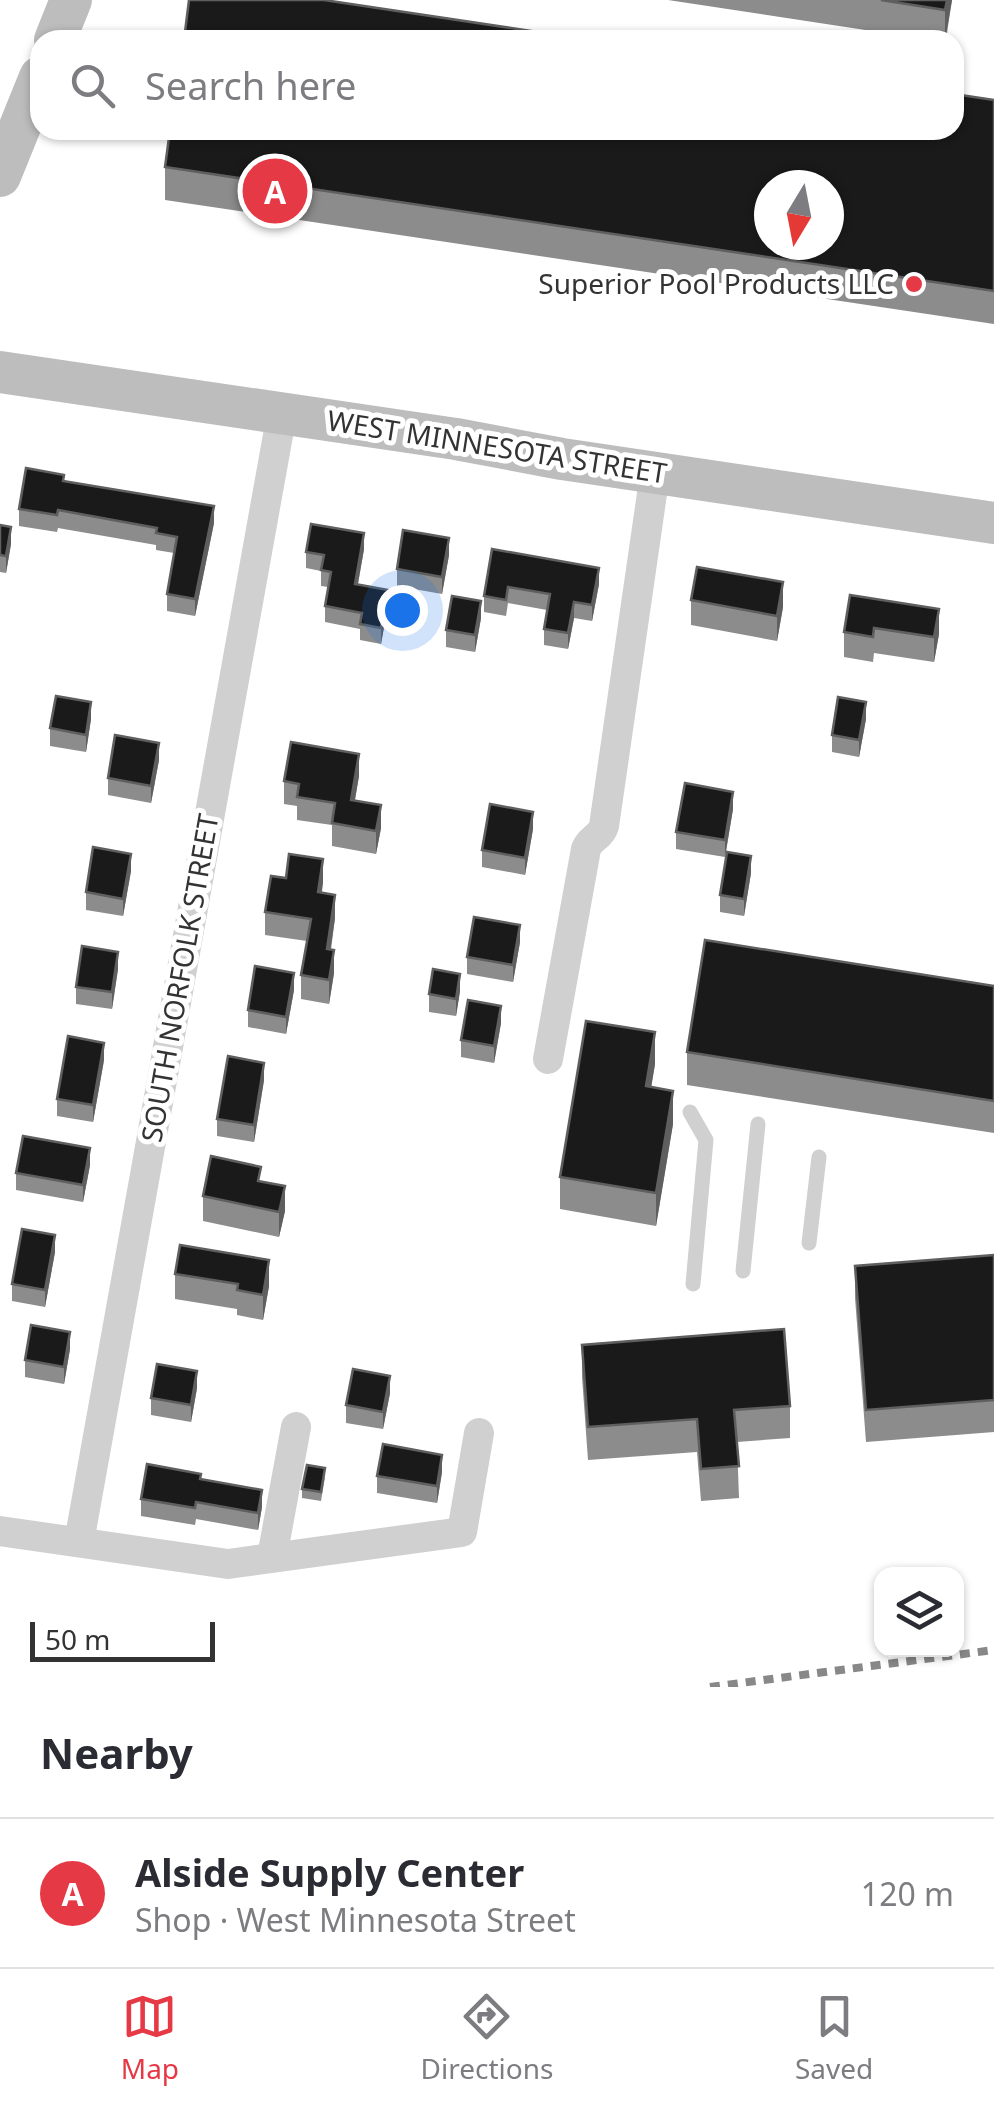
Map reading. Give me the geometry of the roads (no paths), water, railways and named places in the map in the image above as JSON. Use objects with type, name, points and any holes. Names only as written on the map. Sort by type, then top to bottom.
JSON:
[{"type":"street","points":[[59,30],[72,0]]},
{"type":"street","points":[[0,176],[30,102]]},
{"type":"street","name":"WEST MINNESOTA STREET","points":[[0,372],[994,524]]},
{"type":"street","name":"SOUTH NORFOLK STREET","points":[[78,1542],[282,413]]},
{"type":"street","points":[[548,1059],[586,849],[604,826],[655,474]]},
{"type":"street","points":[[272,1557],[296,1428]]},
{"type":"street","points":[[0,1531],[228,1564],[462,1532],[480,1433]]},
{"type":"lane","points":[[690,1112],[706,1140],[693,1284]]},
{"type":"lane","points":[[743,1271],[758,1124]]},
{"type":"lane","points":[[809,1243],[819,1157]]},
{"type":"railway","points":[[710,1687],[994,1650]]},
{"type":"place","name":"Alside Supply Center","points":[[275,191]]},
{"type":"place","name":"Superior Pool Products LLC","points":[[914,284]]}]
